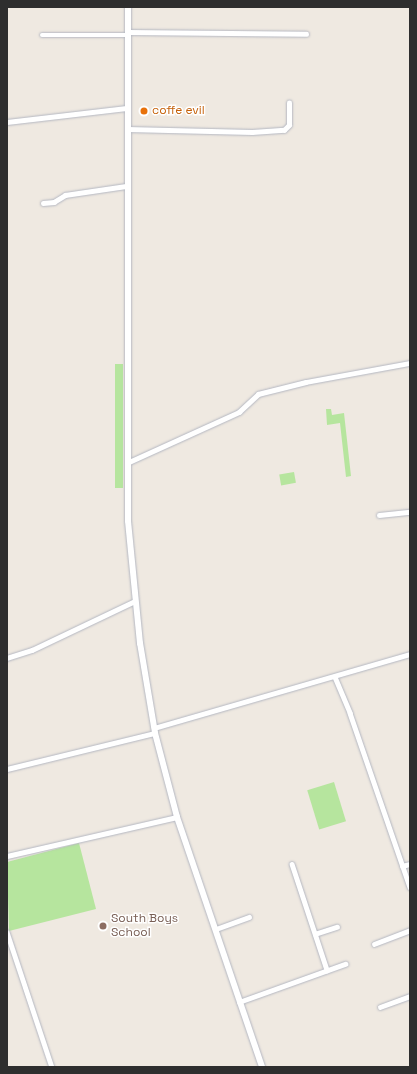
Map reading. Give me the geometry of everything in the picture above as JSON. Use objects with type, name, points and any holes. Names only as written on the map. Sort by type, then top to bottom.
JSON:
[{"type":"street","points":[[128,7],[126,108],[128,527],[145,680],[155,730],[178,817],[262,1067]]},
{"type":"street","points":[[42,35],[128,33],[306,34]]},
{"type":"street","points":[[127,129],[252,132],[284,130],[289,125],[289,103]]},
{"type":"street","points":[[7,122],[126,108]]},
{"type":"street","points":[[43,203],[54,202],[65,195],[127,186]]},
{"type":"street","points":[[128,462],[239,412],[258,394],[306,382],[410,363]]},
{"type":"street","points":[[379,515],[410,512]]},
{"type":"street","points":[[7,658],[32,650],[136,602]]},
{"type":"street","points":[[7,769],[155,730],[410,654]]},
{"type":"street","points":[[335,677],[350,713],[410,887]]},
{"type":"street","points":[[7,856],[178,817]]},
{"type":"street","points":[[292,864],[327,970]]},
{"type":"street","points":[[402,866],[410,864]]},
{"type":"street","points":[[216,929],[249,917]]},
{"type":"street","points":[[315,934],[337,927]]},
{"type":"street","points":[[374,944],[410,930]]},
{"type":"street","points":[[7,932],[52,1067]]},
{"type":"street","points":[[239,1002],[345,964]]},
{"type":"street","points":[[380,1007],[410,996]]},
{"type":"green space","points":[[115,364],[123,364],[123,488],[115,488]]},
{"type":"green space","points":[[326,409],[331,409],[332,415],[344,413],[351,476],[346,477],[340,423],[327,425]]},
{"type":"green space","points":[[294,472],[296,483],[281,485],[279,475]]},
{"type":"green space","points":[[334,782],[346,821],[319,829],[307,790]]},
{"type":"green space","points":[[79,843],[96,909],[9,931],[7,862]]},
{"type":"place","name":"coffe evil","points":[[144,111]]},
{"type":"place","name":"South Boys School","points":[[103,926]]}]
